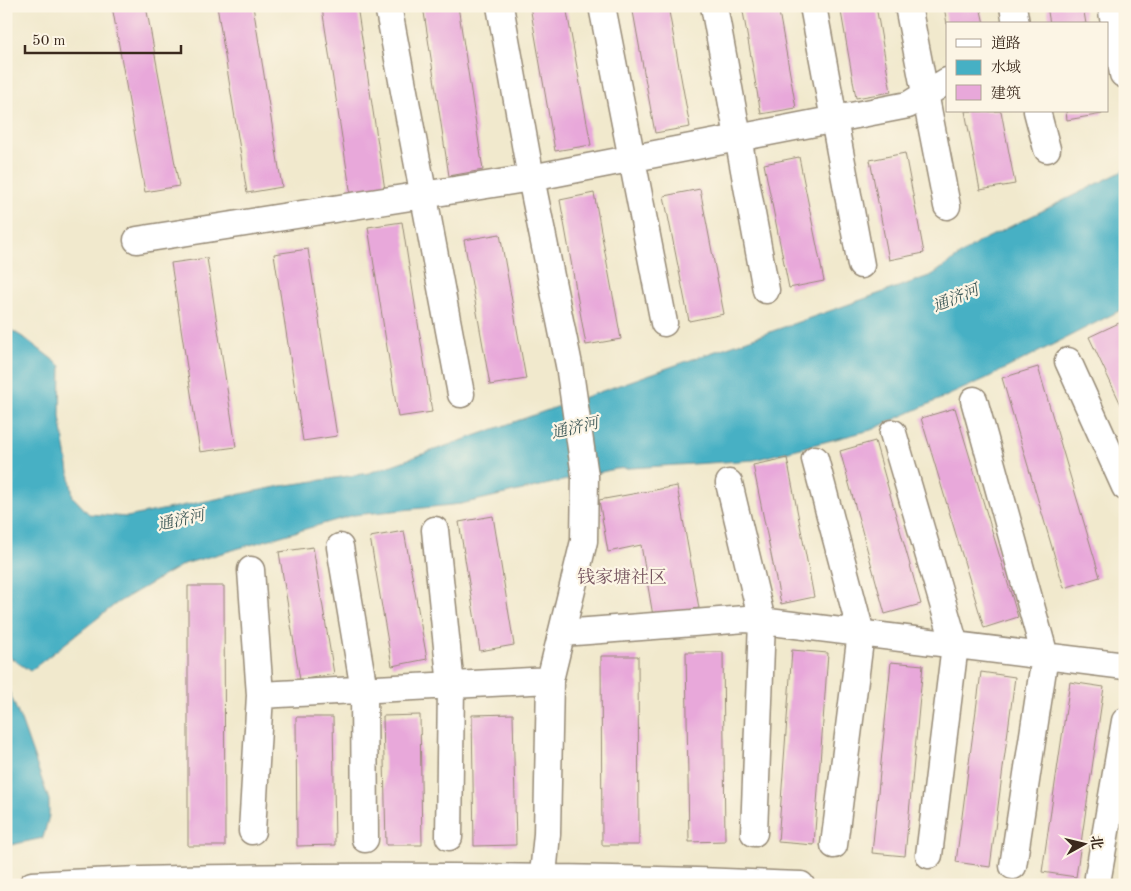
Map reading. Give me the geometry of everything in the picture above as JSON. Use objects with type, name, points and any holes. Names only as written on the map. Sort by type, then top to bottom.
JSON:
[{"type":"street","points":[[388,6],[461,394]]},
{"type":"street","points":[[500,6],[531,178],[569,365],[585,476],[584,541],[550,680],[547,834],[542,881]]},
{"type":"street","points":[[602,6],[664,323]]},
{"type":"street","points":[[714,6],[766,290]]},
{"type":"street","points":[[813,6],[861,265]]},
{"type":"street","points":[[908,6],[947,206]]},
{"type":"street","points":[[1013,6],[1016,22]]},
{"type":"street","points":[[1111,6],[1124,74]]},
{"type":"street","points":[[137,240],[531,178],[908,105],[946,82]]},
{"type":"street","points":[[1037,112],[1047,149]]},
{"type":"street","points":[[1068,362],[1125,487]]},
{"type":"street","points":[[974,400],[1045,656],[1013,866]]},
{"type":"street","points":[[892,432],[955,645],[929,855]]},
{"type":"street","points":[[815,459],[861,633],[834,845]]},
{"type":"street","points":[[729,483],[762,621],[754,833]]},
{"type":"street","points":[[435,530],[451,686],[449,837]]},
{"type":"street","points":[[340,547],[364,690],[365,839]]},
{"type":"street","points":[[252,570],[260,696],[252,831]]},
{"type":"street","points":[[562,633],[746,619],[1125,666]]},
{"type":"street","points":[[260,696],[550,680]]},
{"type":"street","points":[[1098,877],[1125,721]]},
{"type":"street","points":[[32,885],[126,883],[182,878],[440,876],[542,881],[688,880],[801,885]]},
{"type":"water","name":"通济河","points":[[1125,168],[1125,308],[987,378],[871,430],[754,460],[615,469],[461,504],[354,515],[184,564],[117,603],[30,671],[8,656],[6,659],[6,327],[26,339],[61,366],[60,416],[73,497],[89,514],[127,517],[281,486],[369,473],[932,275],[979,242],[1121,172]]},
{"type":"water","points":[[6,684],[49,800],[49,816],[43,838],[6,846]]},
{"type":"building","points":[[112,6],[146,6],[179,186],[145,192]]},
{"type":"building","points":[[217,6],[253,6],[282,187],[247,193]]},
{"type":"building","points":[[357,6],[385,190],[351,196],[322,8]]},
{"type":"building","points":[[423,6],[458,6],[483,170],[449,176]]},
{"type":"building","points":[[530,6],[566,6],[591,145],[555,151]]},
{"type":"building","points":[[632,6],[668,6],[690,127],[655,133]]},
{"type":"building","points":[[742,6],[778,6],[796,108],[761,114]]},
{"type":"building","points":[[840,6],[876,6],[891,92],[856,98]]},
{"type":"building","points":[[944,6],[980,6],[984,22],[947,22]]},
{"type":"building","points":[[1047,6],[1083,6],[1086,22],[1050,22]]},
{"type":"building","points":[[965,112],[1001,112],[1015,184],[980,190]]},
{"type":"building","points":[[1066,112],[1102,112],[1102,114],[1067,120]]},
{"type":"building","points":[[905,153],[924,253],[889,260],[870,160]]},
{"type":"building","points":[[799,157],[824,281],[789,288],[764,164]]},
{"type":"building","points":[[700,189],[724,314],[689,321],[664,196]]},
{"type":"building","points":[[594,193],[621,339],[586,345],[560,200]]},
{"type":"building","points":[[402,222],[432,412],[398,417],[368,227]]},
{"type":"building","points":[[500,234],[526,379],[490,385],[464,240]]},
{"type":"building","points":[[308,249],[337,436],[303,441],[274,254]]},
{"type":"building","points":[[207,258],[236,447],[200,452],[171,263]]},
{"type":"building","points":[[1119,323],[1125,335],[1125,413],[1089,337]]},
{"type":"building","points":[[1038,367],[1100,577],[1064,588],[1002,378]]},
{"type":"building","points":[[955,408],[1018,617],[984,628],[921,418]]},
{"type":"building","points":[[875,441],[921,604],[885,614],[840,451]]},
{"type":"building","points":[[787,458],[814,597],[781,604],[753,465]]},
{"type":"building","points":[[677,486],[699,608],[653,616],[641,545],[608,552],[599,500]]},
{"type":"building","points":[[493,516],[514,645],[480,651],[459,522]]},
{"type":"building","points":[[404,531],[427,659],[392,666],[370,537]]},
{"type":"building","points":[[313,547],[334,674],[300,680],[279,552]]},
{"type":"building","points":[[188,586],[224,586],[225,846],[188,846]]},
{"type":"building","points":[[792,650],[828,653],[814,845],[778,842]]},
{"type":"building","points":[[686,652],[723,652],[725,841],[689,842]]},
{"type":"building","points":[[601,656],[638,656],[639,845],[602,845]]},
{"type":"building","points":[[891,662],[923,665],[905,856],[872,853]]},
{"type":"building","points":[[981,672],[1015,677],[990,867],[956,862]]},
{"type":"building","points":[[1070,682],[1104,687],[1076,877],[1042,872]]},
{"type":"building","points":[[513,714],[516,845],[474,846],[472,715]]},
{"type":"building","points":[[420,715],[422,845],[386,845],[383,716]]},
{"type":"building","points":[[296,717],[333,717],[335,845],[297,846]]},
{"type":"district","name":"钱家塘社区","points":[[622,578]]}]
